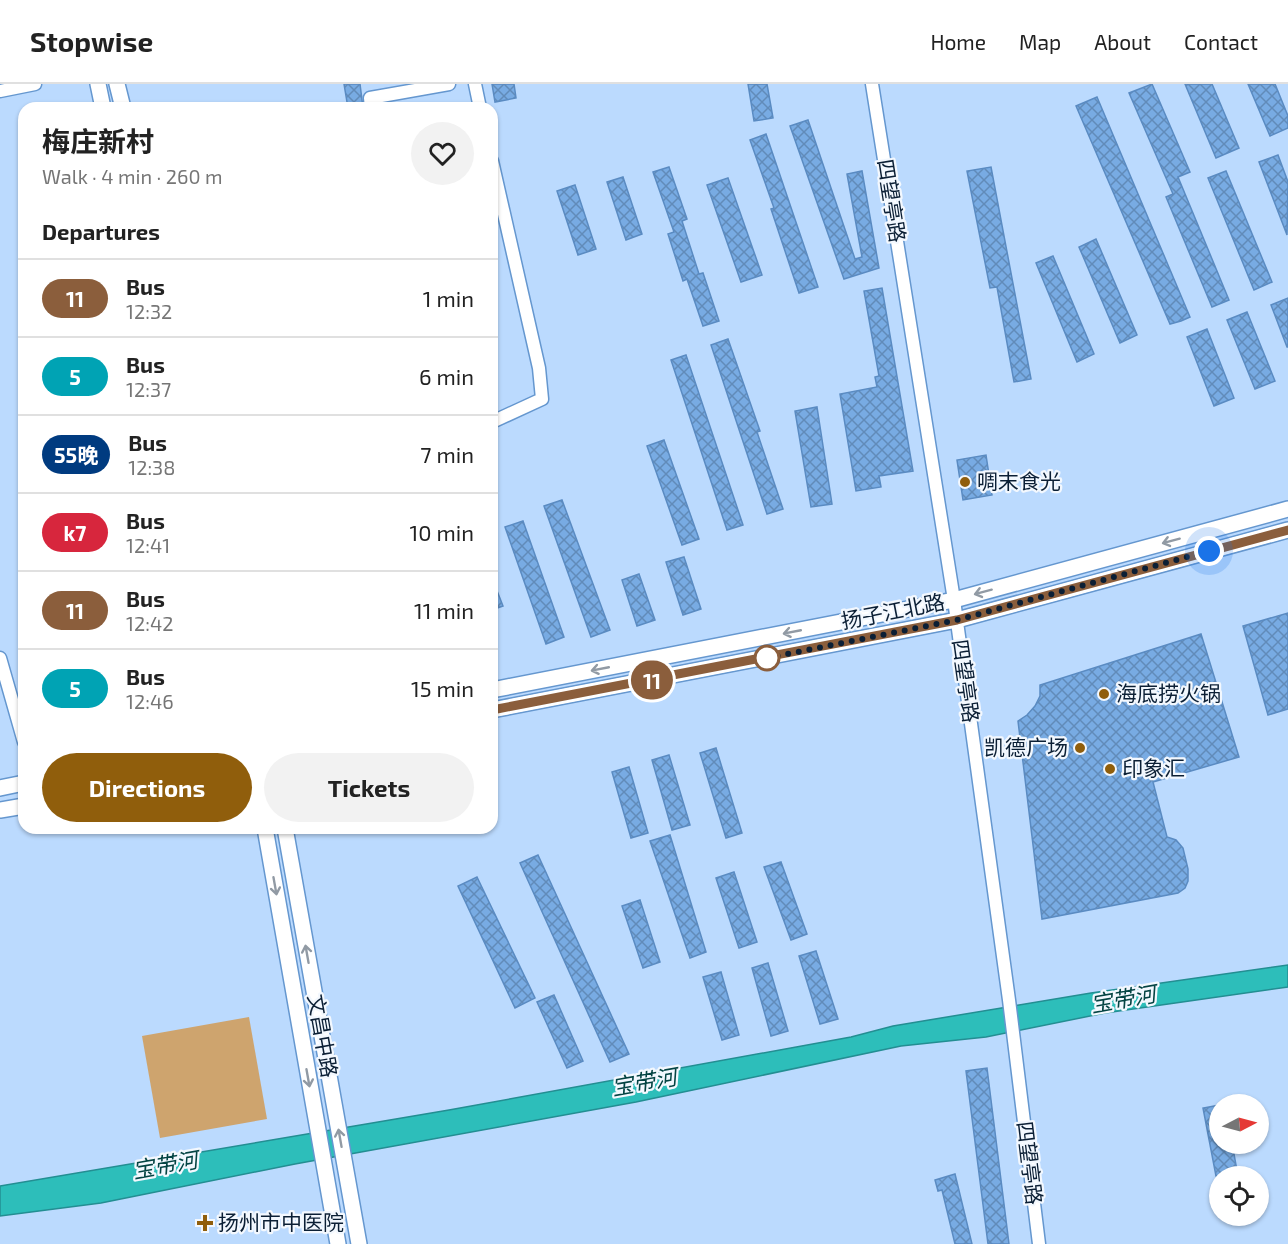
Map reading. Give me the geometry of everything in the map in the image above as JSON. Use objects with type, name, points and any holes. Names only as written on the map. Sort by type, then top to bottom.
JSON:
[{"type":"main road","points":[[98,84],[102,102]]},
{"type":"main road","points":[[117,84],[122,102]]},
{"type":"main road","name":"扬子江北路","points":[[498,689],[954,600],[1288,509]]},
{"type":"main road","name":"扬子江北路","points":[[498,709],[957,620],[1288,530]]},
{"type":"main road","points":[[0,788],[18,784]]},
{"type":"main road","points":[[0,810],[18,807]]},
{"type":"main road","name":"文昌中路","points":[[266,834],[338,1244]]},
{"type":"main road","name":"文昌中路","points":[[286,834],[359,1244]]},
{"type":"main road","points":[[292,834],[292,871]]},
{"type":"street","points":[[0,91],[35,84]]},
{"type":"street","points":[[370,102],[370,98],[449,84]]},
{"type":"street","points":[[475,84],[479,102]]},
{"type":"street","name":"四望亭路","points":[[872,84],[957,620],[1009,1000],[1039,1244]]},
{"type":"street","points":[[498,203],[539,368],[542,399],[498,419]]},
{"type":"street","points":[[0,658],[18,721]]},
{"type":"shaded area","points":[[249,1017],[267,1119],[160,1138],[142,1036]]},
{"type":"water","name":"宝带河","points":[[1288,965],[1288,987],[1105,1013],[986,1037],[901,1046],[636,1102],[295,1164],[101,1203],[0,1216],[0,1186],[449,1110],[851,1037],[893,1026],[1091,993]]},
{"type":"building","points":[[344,84],[360,84],[362,102],[347,102]]},
{"type":"building","points":[[492,84],[514,84],[516,98],[495,102]]},
{"type":"building","points":[[748,84],[767,84],[773,118],[754,121]]},
{"type":"building","points":[[1152,84],[1190,172],[1178,177],[1229,300],[1212,307],[1166,197],[1173,194],[1129,93]]},
{"type":"building","points":[[1185,84],[1212,84],[1239,148],[1216,158]]},
{"type":"building","points":[[1248,84],[1275,84],[1288,116],[1288,128],[1270,136]]},
{"type":"building","points":[[1097,97],[1190,317],[1181,321],[1170,324],[1076,106]]},
{"type":"building","points":[[808,120],[855,259],[862,257],[847,174],[862,171],[879,268],[844,279],[790,126]]},
{"type":"building","points":[[766,134],[818,287],[799,293],[771,209],[774,208],[750,140]]},
{"type":"building","points":[[1278,155],[1288,182],[1287,235],[1259,162]]},
{"type":"building","points":[[669,167],[687,219],[682,221],[699,274],[703,273],[719,321],[703,326],[687,279],[683,281],[668,234],[674,232],[653,172]]},
{"type":"building","points":[[991,167],[1031,379],[1014,382],[997,287],[990,288],[967,171]]},
{"type":"building","points":[[1226,171],[1272,282],[1254,290],[1208,178]]},
{"type":"building","points":[[623,177],[642,234],[626,240],[607,182]]},
{"type":"building","points":[[728,178],[762,275],[741,282],[707,185]]},
{"type":"building","points":[[575,185],[596,249],[578,255],[557,191]]},
{"type":"building","points":[[1096,239],[1137,335],[1120,343],[1079,247]]},
{"type":"building","points":[[1053,256],[1094,354],[1077,362],[1036,263]]},
{"type":"building","points":[[882,288],[913,471],[879,476],[881,487],[856,491],[840,394],[877,387],[875,377],[879,376],[864,291]]},
{"type":"building","points":[[1288,298],[1288,347],[1287,347],[1271,305]]},
{"type":"building","points":[[1247,312],[1275,381],[1255,389],[1227,320]]},
{"type":"building","points":[[1207,329],[1234,398],[1214,406],[1187,337]]},
{"type":"building","points":[[728,339],[760,431],[757,432],[783,509],[767,514],[711,345]]},
{"type":"building","points":[[686,355],[743,525],[727,530],[671,360]]},
{"type":"building","points":[[817,407],[832,504],[811,507],[795,411]]},
{"type":"building","points":[[664,440],[699,539],[682,545],[647,446]]},
{"type":"building","points":[[986,455],[992,495],[963,500],[957,460]]},
{"type":"building","points":[[562,500],[610,630],[591,637],[544,506]]},
{"type":"building","points":[[523,521],[564,637],[546,644],[505,527]]},
{"type":"building","points":[[684,557],[701,609],[683,615],[666,562]]},
{"type":"building","points":[[639,574],[655,620],[637,626],[622,580]]},
{"type":"building","points":[[498,593],[503,606],[498,608]]},
{"type":"building","points":[[1288,613],[1288,709],[1268,715],[1243,626]]},
{"type":"building","name":"印象汇","points":[[1201,634],[1239,757],[1153,782],[1167,837],[1176,840],[1183,848],[1188,869],[1188,881],[1185,888],[1178,893],[1042,919],[1018,721],[1035,706],[1040,696],[1040,685]]},
{"type":"building","points":[[716,748],[742,833],[726,838],[700,753]]},
{"type":"building","points":[[669,755],[690,825],[672,830],[652,760]]},
{"type":"building","points":[[629,767],[648,833],[631,838],[612,772]]},
{"type":"building","points":[[670,835],[706,952],[690,958],[650,841]]},
{"type":"building","points":[[538,855],[629,1054],[610,1062],[520,863]]},
{"type":"building","points":[[781,862],[807,934],[791,940],[764,867]]},
{"type":"building","points":[[734,872],[757,942],[739,948],[716,878]]},
{"type":"building","points":[[477,877],[535,998],[515,1008],[458,886]]},
{"type":"building","points":[[640,900],[660,962],[643,968],[622,906]]},
{"type":"building","points":[[816,951],[838,1019],[820,1024],[799,956]]},
{"type":"building","points":[[768,963],[788,1031],[771,1036],[752,968]]},
{"type":"building","points":[[721,972],[739,1035],[722,1040],[703,977]]},
{"type":"building","points":[[554,995],[583,1061],[567,1068],[537,1002]]},
{"type":"building","points":[[987,1068],[1009,1244],[988,1244],[966,1071]]},
{"type":"building","points":[[1209,1107],[1209,1139],[1203,1108]]},
{"type":"building","points":[[1212,1154],[1234,1154],[1236,1166],[1214,1166]]},
{"type":"building","points":[[955,1174],[972,1244],[955,1244],[942,1190],[938,1191],[935,1180]]},
{"type":"bus line","name":"11","points":[[498,709],[709,670],[957,620],[1288,530]]},
{"type":"place","name":"啁末食光","points":[[965,482]]},
{"type":"place","name":"海底捞火锅","points":[[1104,694]]},
{"type":"place","name":"凯德广场","points":[[1080,748]]},
{"type":"place","name":"印象汇","points":[[1110,769]]},
{"type":"place","name":"扬州市中医院","points":[[205,1223]]},
{"type":"route","points":[[767,658],[957,620],[1209,551]]}]
